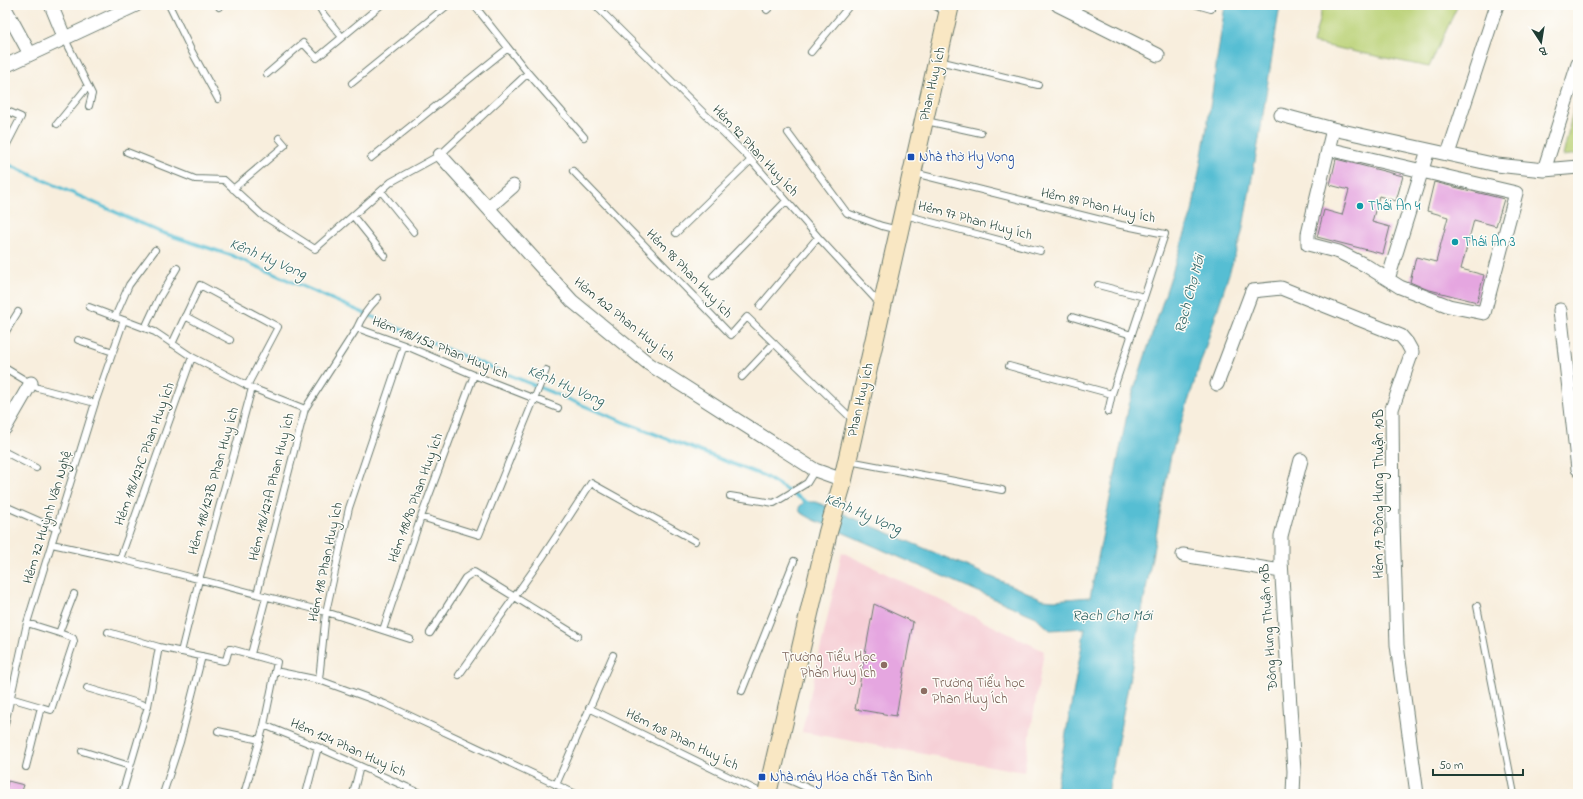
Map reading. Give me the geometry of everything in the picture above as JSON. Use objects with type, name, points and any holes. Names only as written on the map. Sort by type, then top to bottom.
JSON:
[{"type":"main road","name":"Phan Huy Ích","points":[[765,794],[828,532],[842,484],[883,307],[938,60],[944,8]]},
{"type":"street","points":[[51,5],[65,38]]},
{"type":"street","points":[[5,66],[136,5]]},
{"type":"street","points":[[1058,5],[1158,55]]},
{"type":"street","points":[[1448,154],[1497,5]]},
{"type":"street","points":[[5,8],[30,54]]},
{"type":"street","points":[[1544,170],[1578,64]]},
{"type":"street","points":[[1281,115],[1333,129],[1497,165],[1544,170],[1578,167]]},
{"type":"street","points":[[1328,150],[1516,193],[1484,312],[1448,306],[1400,287],[1365,265],[1339,252],[1308,244],[1308,234],[1328,150],[1333,129]]},
{"type":"street","points":[[1388,279],[1423,171],[1428,150]]},
{"type":"street","name":"Hẻm 102 Phan Huy Ích","points":[[440,155],[572,301],[643,359],[815,470],[842,484]]},
{"type":"street","points":[[488,208],[513,186]]},
{"type":"street","name":"Hẻm 17 Đông Hưng Thuận 10B","points":[[1217,384],[1252,291],[1281,288],[1400,336],[1407,343],[1412,352],[1392,409],[1393,516],[1397,645],[1417,794]]},
{"type":"street","points":[[1560,310],[1578,469]]},
{"type":"street","points":[[5,428],[31,383]]},
{"type":"street","name":"Đông Hưng Thuận 10B","points":[[1293,794],[1294,771],[1281,571],[1281,536],[1301,460]]},
{"type":"street","points":[[1183,555],[1281,571]]},
{"type":"lane","points":[[169,5],[190,50],[218,99]]},
{"type":"lane","points":[[318,5],[342,37]]},
{"type":"lane","points":[[267,74],[303,43],[317,58],[381,5]]},
{"type":"lane","points":[[352,83],[448,5]]},
{"type":"lane","points":[[474,5],[528,73],[584,138]]},
{"type":"lane","name":"Hẻm 92 Phan Huy Ích","points":[[595,5],[751,160],[786,201],[883,307]]},
{"type":"lane","points":[[811,52],[850,5]]},
{"type":"lane","points":[[1197,5],[1211,9]]},
{"type":"lane","points":[[65,38],[92,94],[89,106]]},
{"type":"lane","points":[[371,158],[508,48]]},
{"type":"lane","points":[[938,60],[1038,85]]},
{"type":"lane","points":[[127,152],[195,179],[224,180],[262,215],[315,249],[392,182],[440,155],[528,73]]},
{"type":"lane","points":[[57,124],[88,86]]},
{"type":"lane","points":[[5,110],[21,117],[5,148]]},
{"type":"lane","points":[[924,121],[981,134]]},
{"type":"lane","name":"Hẻm 97 Phan Huy Ích","points":[[788,133],[847,213],[882,226],[902,223],[1040,251]]},
{"type":"lane","points":[[233,189],[285,145],[280,138]]},
{"type":"lane","points":[[676,233],[751,160]]},
{"type":"lane","name":"Hẻm 98 Phan Huy Ích","points":[[573,171],[731,335],[747,317],[856,423]]},
{"type":"lane","name":"Hẻm 89 Phan Huy Ích","points":[[913,172],[1121,225],[1166,234],[1112,394],[1108,412]]},
{"type":"lane","points":[[381,192],[414,232]]},
{"type":"lane","points":[[713,276],[786,201]]},
{"type":"lane","points":[[353,216],[385,256]]},
{"type":"lane","points":[[760,306],[818,236]]},
{"type":"lane","points":[[115,317],[129,285],[155,250]]},
{"type":"lane","points":[[145,328],[159,298],[177,268]]},
{"type":"lane","name":"Hẻm 118/127B Phan Huy Ích","points":[[181,652],[250,387],[278,327],[200,285],[185,316]]},
{"type":"lane","points":[[1098,285],[1144,297]]},
{"type":"lane","name":"Hẻm 118/127A Phan Huy Ích","points":[[258,594],[305,409],[357,328],[360,320],[368,308],[378,298]]},
{"type":"lane","points":[[89,307],[155,332],[192,357],[250,387],[305,409]]},
{"type":"lane","points":[[5,333],[18,312]]},
{"type":"lane","points":[[172,344],[185,316],[230,340]]},
{"type":"lane","points":[[1072,317],[1132,335]]},
{"type":"lane","name":"Hẻm 72 Huỳnh Văn Nghệ","points":[[5,724],[27,623],[95,403],[124,320]]},
{"type":"lane","name":"Hẻm 118/152 Phan Huy Ích","points":[[357,328],[404,345],[474,375],[558,408]]},
{"type":"lane","points":[[78,340],[113,352]]},
{"type":"lane","points":[[742,377],[774,343]]},
{"type":"lane","name":"Hẻm 118 Phan Huy Ích","points":[[319,680],[326,612],[349,508],[404,345]]},
{"type":"lane","name":"Hẻm 118/127C Phan Huy Ích","points":[[120,559],[192,357]]},
{"type":"lane","points":[[1009,366],[1112,394]]},
{"type":"lane","points":[[5,368],[38,388],[95,403]]},
{"type":"lane","points":[[421,517],[479,535],[523,430],[546,370]]},
{"type":"lane","name":"Hẻm 118/90 Phan Huy Ích","points":[[383,630],[421,517],[474,375]]},
{"type":"lane","points":[[5,452],[36,468]]},
{"type":"lane","points":[[847,461],[1002,490]]},
{"type":"lane","points":[[730,496],[774,503],[807,483],[815,470]]},
{"type":"lane","points":[[459,675],[542,558],[591,483],[695,541]]},
{"type":"lane","points":[[5,506],[56,529]]},
{"type":"lane","points":[[52,544],[120,559],[326,612],[410,640]]},
{"type":"lane","points":[[742,691],[794,561]]},
{"type":"lane","points":[[430,633],[465,578],[474,572],[578,636]]},
{"type":"lane","points":[[59,633],[74,594]]},
{"type":"lane","points":[[251,654],[266,596]]},
{"type":"lane","points":[[1477,606],[1514,794]]},
{"type":"lane","points":[[10,698],[51,710],[74,641],[73,638],[27,623]]},
{"type":"lane","points":[[108,632],[159,647],[224,662],[230,649],[277,662],[264,724],[244,794]]},
{"type":"lane","points":[[122,794],[148,706],[159,647]]},
{"type":"lane","points":[[556,785],[613,655]]},
{"type":"lane","points":[[163,794],[180,742],[202,656]]},
{"type":"lane","points":[[275,671],[319,680],[385,704],[576,794]]},
{"type":"lane","points":[[87,688],[148,706]]},
{"type":"lane","points":[[26,767],[41,707]]},
{"type":"lane","name":"Hẻm 108 Phan Huy Ích","points":[[589,708],[765,794]]},
{"type":"lane","name":"Hẻm 124 Phan Huy Ích","points":[[264,724],[422,794]]},
{"type":"lane","points":[[218,730],[260,740]]},
{"type":"lane","points":[[306,794],[318,747]]},
{"type":"lane","points":[[82,751],[130,766]]},
{"type":"lane","points":[[353,794],[360,766]]},
{"type":"lane","points":[[771,772],[821,794]]},
{"type":"shaded area","name":"Trường Tiểu học Phan Huy Ích","points":[[842,552],[1044,651],[1024,772],[802,732]]},
{"type":"green space","points":[[1323,5],[1458,5],[1429,67],[1313,43]]},
{"type":"green space","points":[[1577,93],[1578,154],[1563,156]]},
{"type":"water","name":"Rạch Chợ Mới","points":[[1225,5],[1280,5],[1259,139],[1242,233],[1171,455],[1108,794],[1055,794],[1085,628],[1050,630],[1036,617],[812,519],[800,512],[799,507],[804,502],[816,502],[1043,599],[1054,600],[1090,597],[1129,405],[1192,212],[1208,121]]},
{"type":"building","name":"Thái An 4","points":[[1336,159],[1403,176],[1396,201],[1379,196],[1372,222],[1390,227],[1383,254],[1317,237],[1324,210],[1342,215],[1349,190],[1330,185]]},
{"type":"building","name":"Thái An 3","points":[[1434,182],[1504,199],[1496,226],[1474,220],[1461,269],[1484,275],[1477,302],[1426,289],[1410,282],[1416,257],[1436,262],[1448,217],[1427,211]]},
{"type":"building","name":"Trường Tiểu Học Phan Huy Ích","points":[[874,604],[913,622],[896,716],[855,709]]},
{"type":"building","points":[[8,781],[24,785],[21,794],[5,794]]},
{"type":"waterway","name":"Kênh Hy Vọng","points":[[5,163],[160,232],[233,256],[439,346],[621,421],[764,476],[808,503]]},
{"type":"place","name":"Nhà thờ Hy Vọng","points":[[911,157]]},
{"type":"place","name":"Thái An 4","points":[[1360,206]]},
{"type":"place","name":"Thái An 3","points":[[1455,242]]},
{"type":"place","name":"Trường Tiểu Học Phan Huy Ích","points":[[884,665]]},
{"type":"place","name":"Trường Tiểu học Phan Huy Ích","points":[[924,691]]},
{"type":"place","name":"Nhà máy Hóa chất Tân Bình","points":[[762,777]]}]
